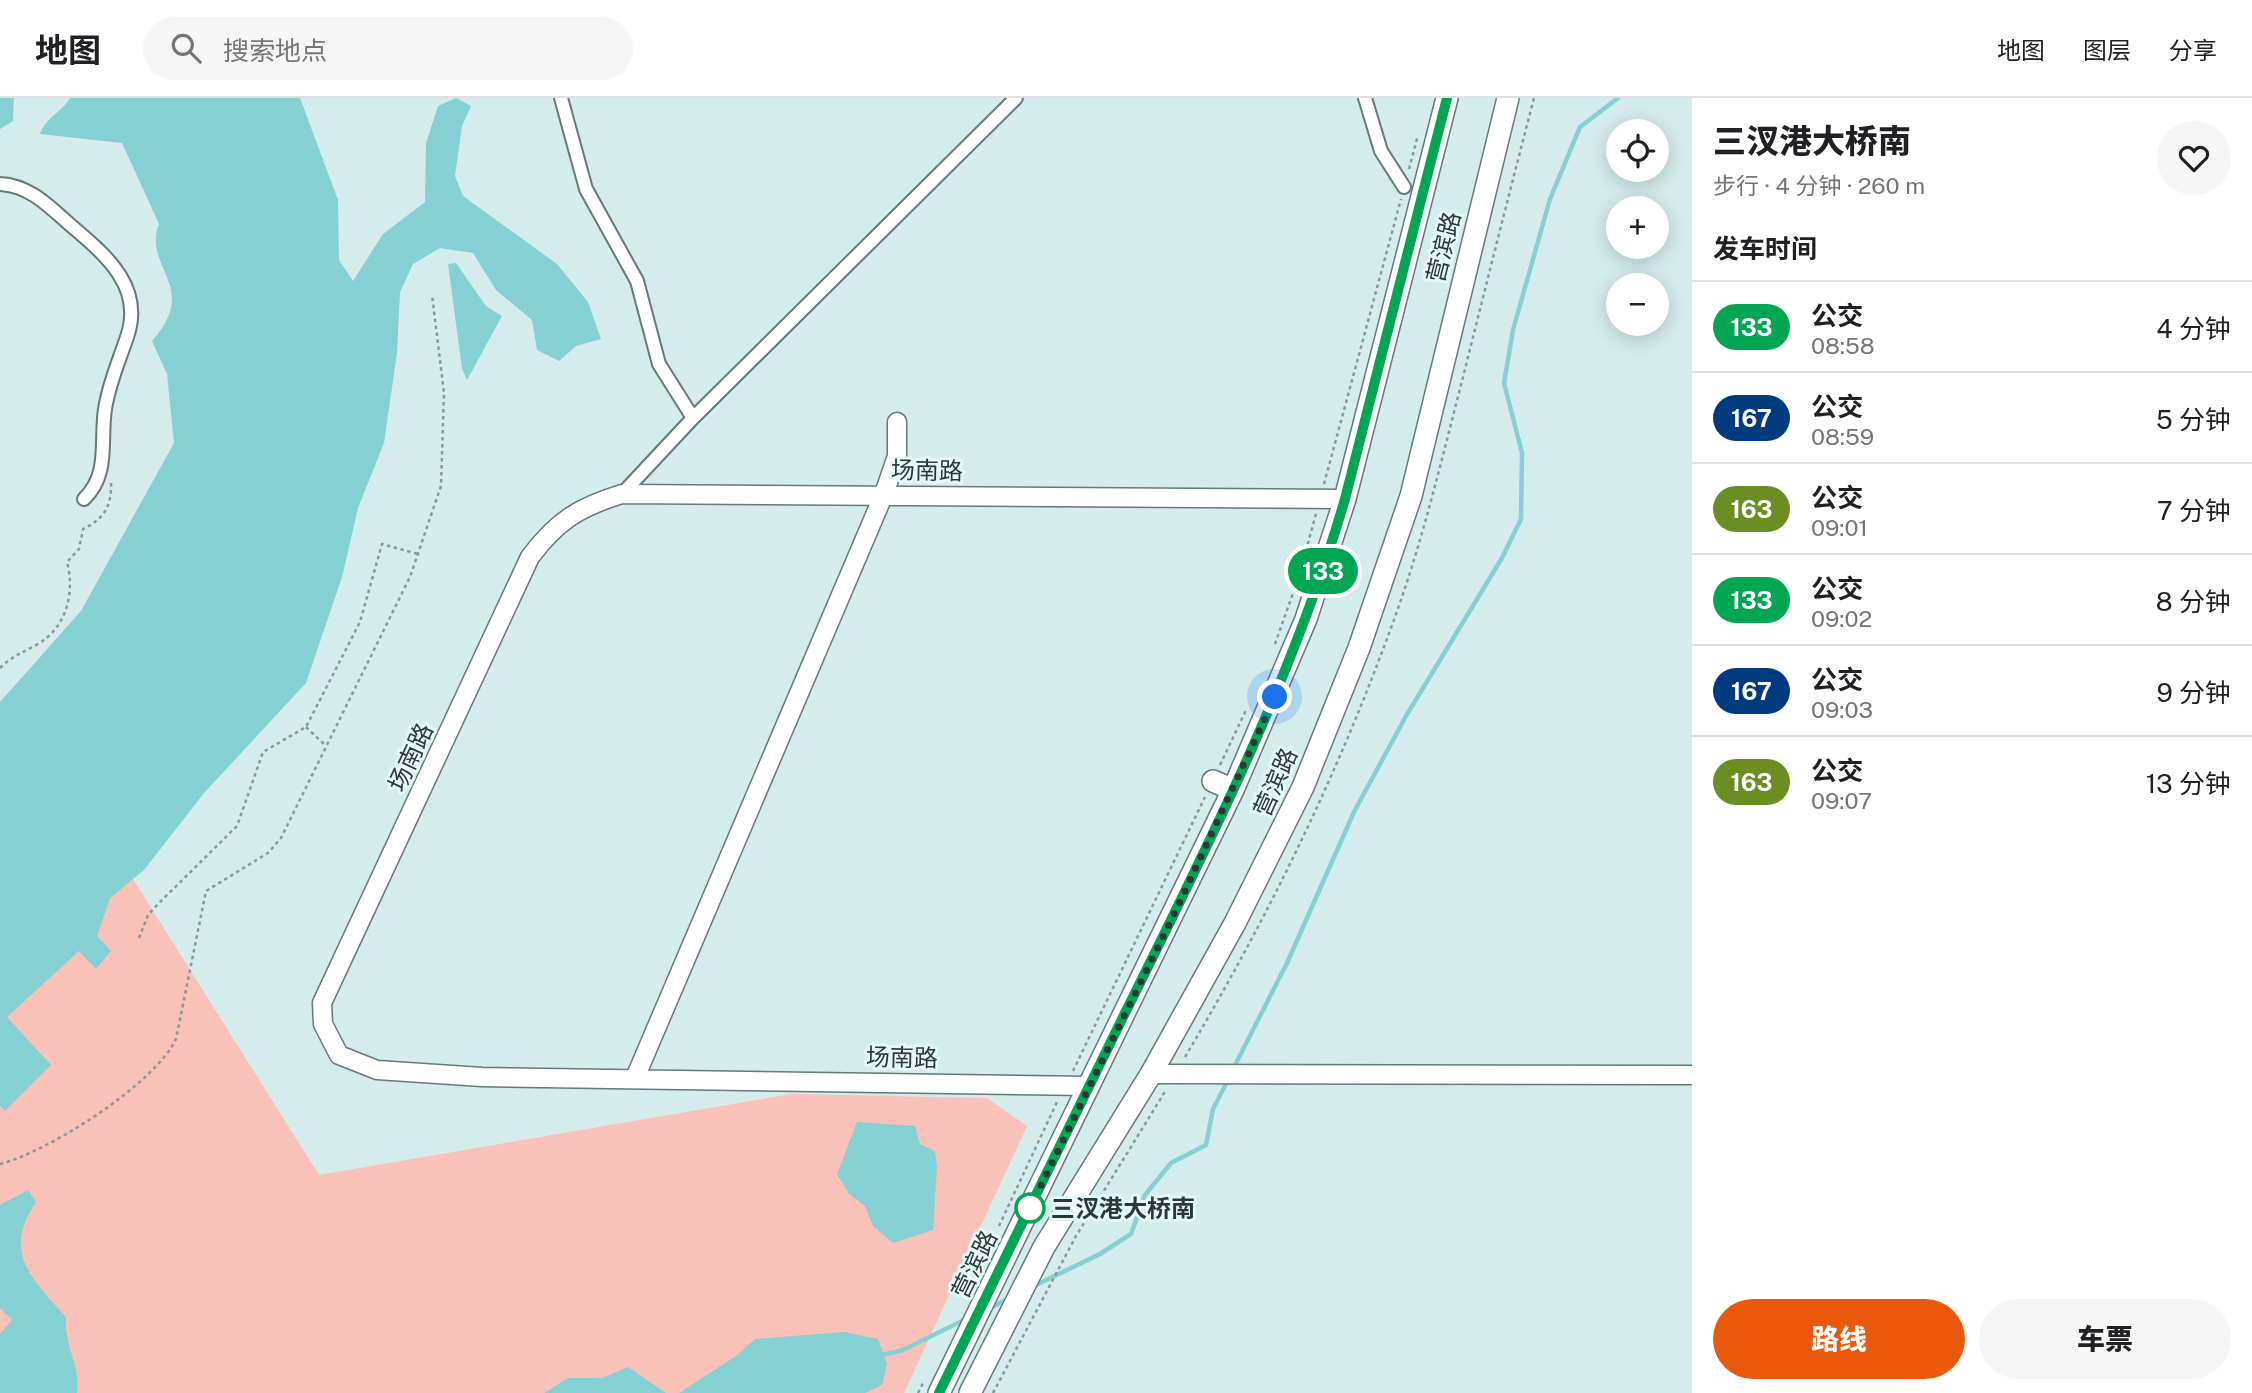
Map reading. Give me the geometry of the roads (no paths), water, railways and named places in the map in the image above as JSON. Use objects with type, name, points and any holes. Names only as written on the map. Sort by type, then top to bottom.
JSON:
[{"type":"main road","name":"营滨路","points":[[939,1393],[1233,790],[1306,619],[1345,499],[1447,98]]},
{"type":"main road","name":"营滨路","points":[[970,1393],[1044,1247],[1151,1074],[1236,923],[1303,787],[1359,648],[1411,496],[1508,98]]},
{"type":"main road","points":[[1213,781],[1233,790]]},
{"type":"street","points":[[561,98],[586,189],[638,281],[660,364],[694,418]]},
{"type":"street","points":[[1365,98],[1381,151],[1404,187]]},
{"type":"street","points":[[622,494],[694,418],[1013,99]]},
{"type":"street","points":[[0,184],[24,189],[40,198],[108,258],[126,284],[131,301],[131,317],[107,400],[100,478],[84,499]]},
{"type":"street","points":[[635,1078],[884,494],[897,456],[897,422]]},
{"type":"street","name":"场南路","points":[[1089,1086],[482,1077],[377,1070],[339,1055],[323,1024],[322,1003],[530,557],[550,531],[586,505],[622,494],[1345,499]]},
{"type":"street","points":[[1151,1074],[1692,1074]]},
{"type":"water","points":[[0,98],[14,98],[13,121],[0,129]]},
{"type":"water","points":[[70,98],[300,98],[338,200],[339,260],[353,281],[383,234],[425,202],[426,143],[438,106],[456,98],[471,106],[462,126],[455,176],[463,196],[557,264],[588,302],[601,339],[576,346],[559,361],[537,350],[532,320],[496,290],[473,253],[440,248],[413,264],[400,292],[397,353],[384,443],[358,508],[342,577],[306,683],[204,793],[144,870],[110,898],[97,936],[111,951],[96,969],[79,951],[7,1017],[51,1065],[5,1111],[0,1106],[0,702],[81,611],[174,443],[167,374],[152,341],[166,322],[171,306],[168,278],[158,253],[156,239],[159,224],[122,143],[40,134],[46,123]]},
{"type":"water","points":[[456,263],[486,306],[502,316],[467,380],[462,368],[448,264]]},
{"type":"water","points":[[857,1122],[915,1126],[920,1144],[935,1151],[937,1166],[933,1230],[893,1243],[873,1226],[865,1206],[849,1194],[837,1174]]},
{"type":"water","points":[[28,1190],[36,1202],[21,1236],[21,1251],[32,1277],[66,1317],[67,1338],[77,1374],[77,1393],[0,1393],[0,1334],[12,1320],[0,1308],[0,1205]]},
{"type":"water","points":[[844,1332],[878,1339],[887,1364],[882,1385],[865,1393],[679,1393],[736,1356],[755,1339]]},
{"type":"water","points":[[628,1367],[666,1393],[544,1393],[568,1378],[602,1378]]},
{"type":"waterway","points":[[1232,1071],[1287,963],[1354,812],[1406,716],[1502,558],[1521,519],[1522,453],[1504,383],[1513,330],[1550,199],[1580,127],[1618,98]]},
{"type":"waterway","points":[[1034,1286],[1100,1254],[1131,1234],[1145,1195],[1171,1163],[1206,1145],[1213,1109],[1229,1078]]},
{"type":"waterway","points":[[990,1308],[1010,1298]]},
{"type":"waterway","points":[[878,1356],[903,1350],[966,1319]]},
{"type":"place","name":"三汊港大桥南","points":[[1030,1208]]}]
